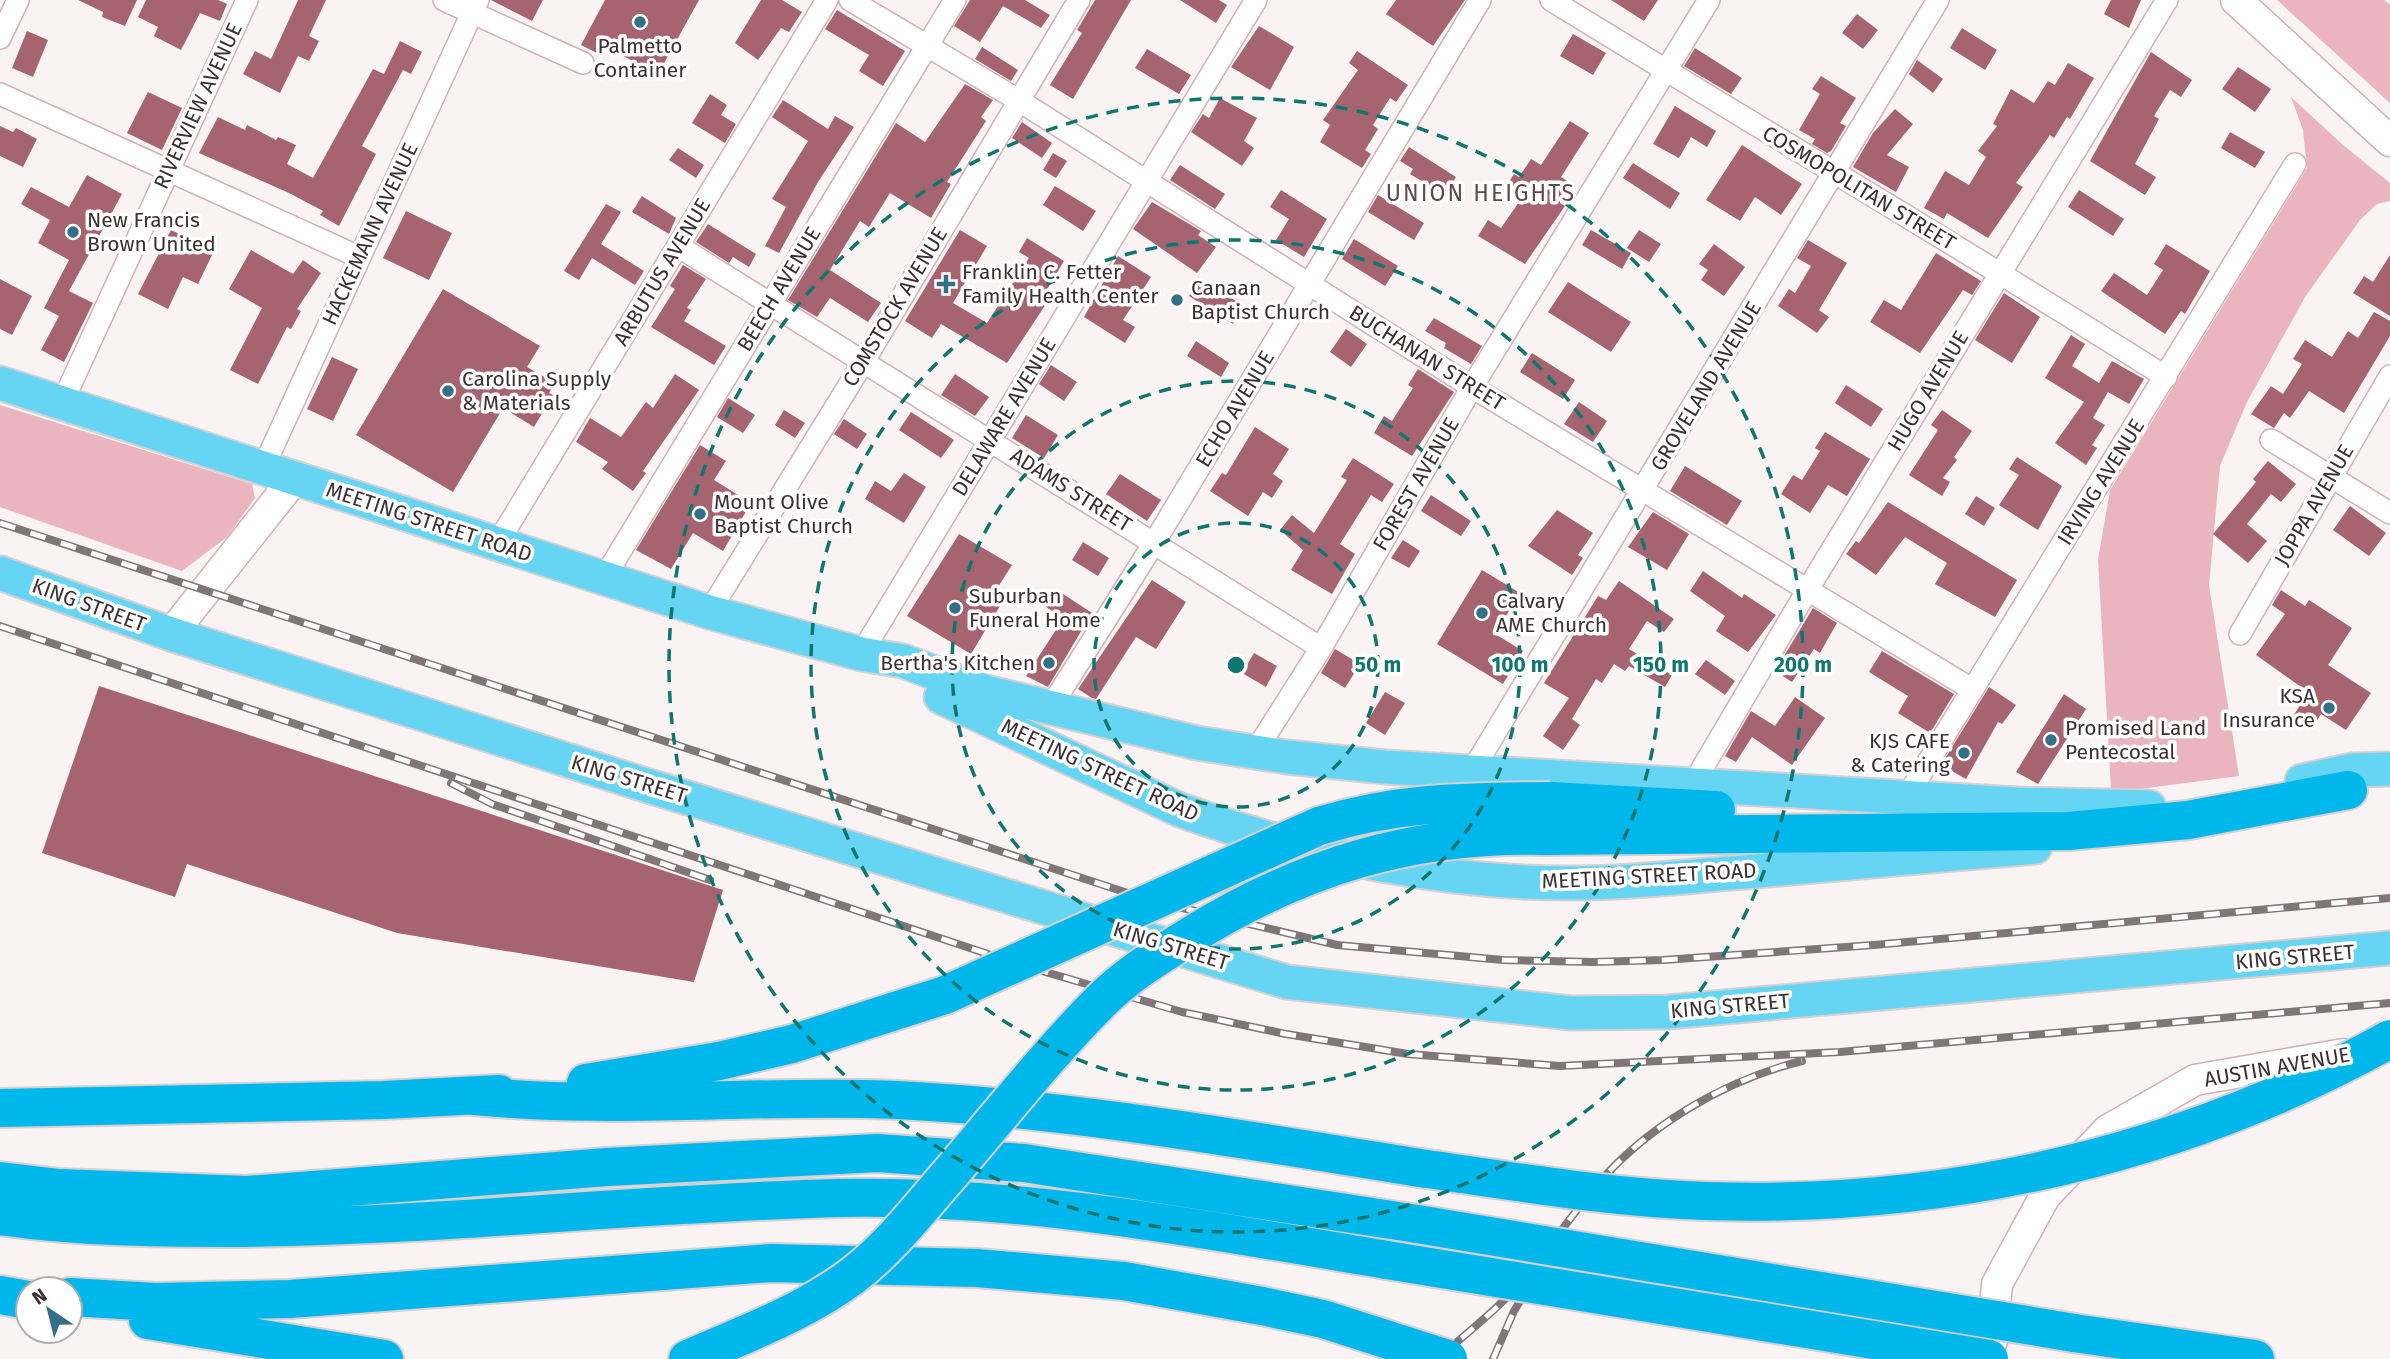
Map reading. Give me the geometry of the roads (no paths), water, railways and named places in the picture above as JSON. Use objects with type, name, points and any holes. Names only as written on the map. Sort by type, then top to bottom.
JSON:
[{"type":"highway","points":[[0,1108],[475,1096],[645,1075],[719,1061],[792,1044],[945,995],[1319,826],[1360,814],[1409,805],[1548,819],[2068,831],[2198,819],[2348,790]]},
{"type":"highway","points":[[688,1359],[795,1313],[852,1277],[904,1228],[1103,999],[1145,964],[1203,928],[1290,883],[1377,852],[1422,842],[1482,835],[1548,819],[2014,818],[2127,814],[2241,794]]},
{"type":"highway","points":[[475,1096],[548,1104],[896,1100],[1067,1112],[1427,1169],[1649,1197],[1705,1201],[1804,1201],[1996,1182],[2094,1160],[2206,1124],[2358,1057],[2390,1039]]},
{"type":"highway","points":[[0,1181],[59,1188],[247,1195],[607,1167],[877,1153],[1024,1163],[1417,1224],[2074,1333],[2255,1359]]},
{"type":"highway","points":[[0,1216],[87,1226],[330,1227],[841,1198],[998,1204],[1171,1225],[1990,1359]]},
{"type":"highway","points":[[84,1298],[155,1301],[290,1299],[674,1268],[797,1263],[976,1268],[1112,1280],[1262,1306],[1323,1320],[1448,1359]]},
{"type":"highway","points":[[84,1309],[384,1359]]},
{"type":"main road","name":"MEETING STREET ROAD","points":[[0,383],[709,612],[861,654],[903,661],[986,692],[1131,729],[1255,752],[1385,767],[2123,808],[2192,803],[2352,770],[2389,768]]},
{"type":"main road","name":"KING STREET","points":[[0,573],[171,634],[655,788],[1287,982],[1571,1013],[1668,1012],[2390,948]]},
{"type":"main road","name":"MEETING STREET ROAD","points":[[861,654],[891,676],[975,711],[1180,810],[1327,852],[1446,875],[1532,882],[1624,881],[2094,842],[2212,825],[2348,790],[2389,768]]},
{"type":"street","points":[[0,38],[18,0]]},
{"type":"street","name":"RIVERVIEW AVENUE","points":[[62,403],[247,0]]},
{"type":"street","points":[[444,0],[475,6],[583,63]]},
{"type":"street","name":"ARBUTUS AVENUE","points":[[497,544],[827,0]]},
{"type":"street","name":"BUCHANAN STREET","points":[[850,0],[1148,181],[1472,387],[1970,688]]},
{"type":"street","name":"BEECH AVENUE","points":[[604,578],[955,0]]},
{"type":"street","name":"COMSTOCK AVENUE","points":[[709,612],[864,361],[1079,0]]},
{"type":"street","name":"DELAWARE AVENUE","points":[[861,654],[1256,0]]},
{"type":"street","name":"ECHO AVENUE","points":[[1050,708],[1154,543],[1480,0]]},
{"type":"street","name":"COSMOPOLITAN STREET","points":[[1551,0],[1835,175],[2000,272],[2166,377]]},
{"type":"street","name":"FOREST AVENUE","points":[[1255,752],[1321,648],[1472,387],[1709,0]]},
{"type":"street","name":"GROVELAND AVENUE","points":[[1472,772],[1835,175],[1938,0]]},
{"type":"street","name":"HUGO AVENUE","points":[[1693,784],[1808,589],[2167,0]]},
{"type":"street","points":[[2236,0],[2390,141]]},
{"type":"street","name":"HACKEMANN AVENUE","points":[[262,468],[475,6]]},
{"type":"street","points":[[0,94],[359,257]]},
{"type":"street","name":"IRVING AVENUE","points":[[1906,798],[1970,688],[2166,377],[2295,164]]},
{"type":"street","name":"ADAMS STREET","points":[[678,246],[991,439],[1321,648]]},
{"type":"street","name":"JOPPA AVENUE","points":[[2239,634],[2390,376]]},
{"type":"street","points":[[2271,440],[2390,513]]},
{"type":"street","points":[[171,634],[295,478]]},
{"type":"street","name":"AUSTIN AVENUE","points":[[1990,1359],[1997,1284],[2045,1196],[2108,1130],[2195,1080],[2346,1054],[2390,1050]]},
{"type":"railway","points":[[0,523],[1149,900],[1337,945],[1503,960],[1663,960],[1874,945],[2390,898]]},
{"type":"railway","points":[[0,626],[1015,963],[1182,1012],[1286,1034],[1408,1054],[1560,1066],[1840,1052],[2390,1003]]},
{"type":"railway","points":[[451,783],[492,804],[710,880]]},
{"type":"railway","points":[[1437,1359],[1509,1295],[1592,1191],[1635,1147],[1660,1127],[1715,1094],[1743,1080],[1802,1061]]},
{"type":"railway","points":[[1493,1359],[1514,1311],[1536,1275]]},
{"type":"place","name":"Palmetto Container","points":[[640,22]]},
{"type":"place","name":"New Francis Brown United","points":[[73,232]]},
{"type":"place","name":"Franklin C. Fetter Family Health Center","points":[[946,284]]},
{"type":"place","name":"Canaan Baptist Church","points":[[1177,300]]},
{"type":"place","name":"Carolina Supply & Materials","points":[[448,391]]},
{"type":"place","name":"Mount Olive Baptist Church","points":[[700,514]]},
{"type":"place","name":"Suburban Funeral Home","points":[[955,608]]},
{"type":"place","name":"Calvary AME Church","points":[[1482,613]]},
{"type":"place","name":"Bertha's Kitchen","points":[[1049,663]]},
{"type":"place","name":"KSA Insurance","points":[[2329,708]]},
{"type":"place","name":"Promised Land Pentecostal","points":[[2051,740]]},
{"type":"place","name":"KJS CAFE & Catering","points":[[1964,753]]},
{"type":"district","name":"UNION HEIGHTS","points":[[1481,193]]}]
